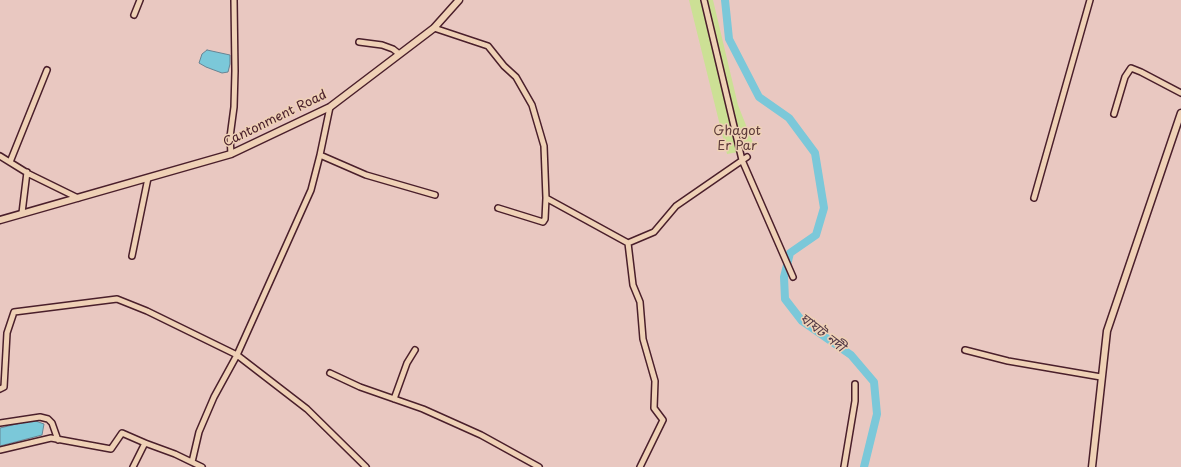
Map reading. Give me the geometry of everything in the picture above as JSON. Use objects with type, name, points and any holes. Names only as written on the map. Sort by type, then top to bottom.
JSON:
[{"type":"street","points":[[134,15],[140,0]]},
{"type":"street","points":[[231,154],[230,137],[234,107],[235,71],[234,0]]},
{"type":"street","name":"Cantonment Road","points":[[0,220],[231,154],[330,107],[398,53],[434,28],[459,0]]},
{"type":"street","points":[[704,0],[744,159],[793,277]]},
{"type":"street","points":[[1034,198],[1090,0]]},
{"type":"street","points":[[434,28],[488,46],[504,66],[516,77],[532,105],[544,146],[546,198],[545,219],[543,222],[498,208]]},
{"type":"street","points":[[359,42],[382,45],[393,49],[398,53]]},
{"type":"street","points":[[1114,114],[1126,77],[1131,68],[1181,93]]},
{"type":"street","points":[[10,162],[47,70]]},
{"type":"street","points":[[192,462],[199,432],[214,397],[237,355],[311,190],[330,107]]},
{"type":"street","points":[[1092,467],[1106,331],[1181,113]]},
{"type":"street","points":[[320,155],[366,175],[434,195]]},
{"type":"street","points":[[0,156],[27,172],[78,198]]},
{"type":"street","points":[[628,243],[654,232],[676,206],[744,159]]},
{"type":"street","points":[[22,213],[27,172]]},
{"type":"street","points":[[132,256],[148,178]]},
{"type":"street","points":[[546,198],[628,243]]},
{"type":"street","points":[[628,243],[633,286],[640,302],[643,339],[656,381],[654,408],[663,420],[640,467]]},
{"type":"street","points":[[0,389],[4,387],[7,333],[14,312],[117,299],[147,311],[237,355],[307,409],[366,467]]},
{"type":"street","points":[[394,399],[407,364],[415,350]]},
{"type":"street","points":[[965,350],[1008,361],[1101,377]]},
{"type":"street","points":[[330,373],[360,388],[423,409],[481,435],[539,467]]},
{"type":"street","points":[[844,467],[855,401],[855,384]]},
{"type":"street","points":[[0,423],[25,418],[44,418],[52,423],[58,440]]},
{"type":"street","points":[[0,450],[51,438],[111,449],[122,433],[202,467]]},
{"type":"street","points":[[133,467],[145,443]]},
{"type":"green space","name":"Ghagot Er Par","points":[[689,0],[713,0],[738,105],[755,148],[727,154]]},
{"type":"water","points":[[207,50],[230,55],[228,72],[222,73],[199,63],[202,54]]},
{"type":"water","points":[[33,420],[44,424],[42,435],[0,446],[0,428]]},
{"type":"waterway","name":"ঘাঘট নদী","points":[[725,0],[729,39],[759,97],[789,118],[815,153],[824,208],[816,235],[790,253],[784,277],[785,299],[802,321],[851,355],[874,382],[877,414],[864,467]]}]
